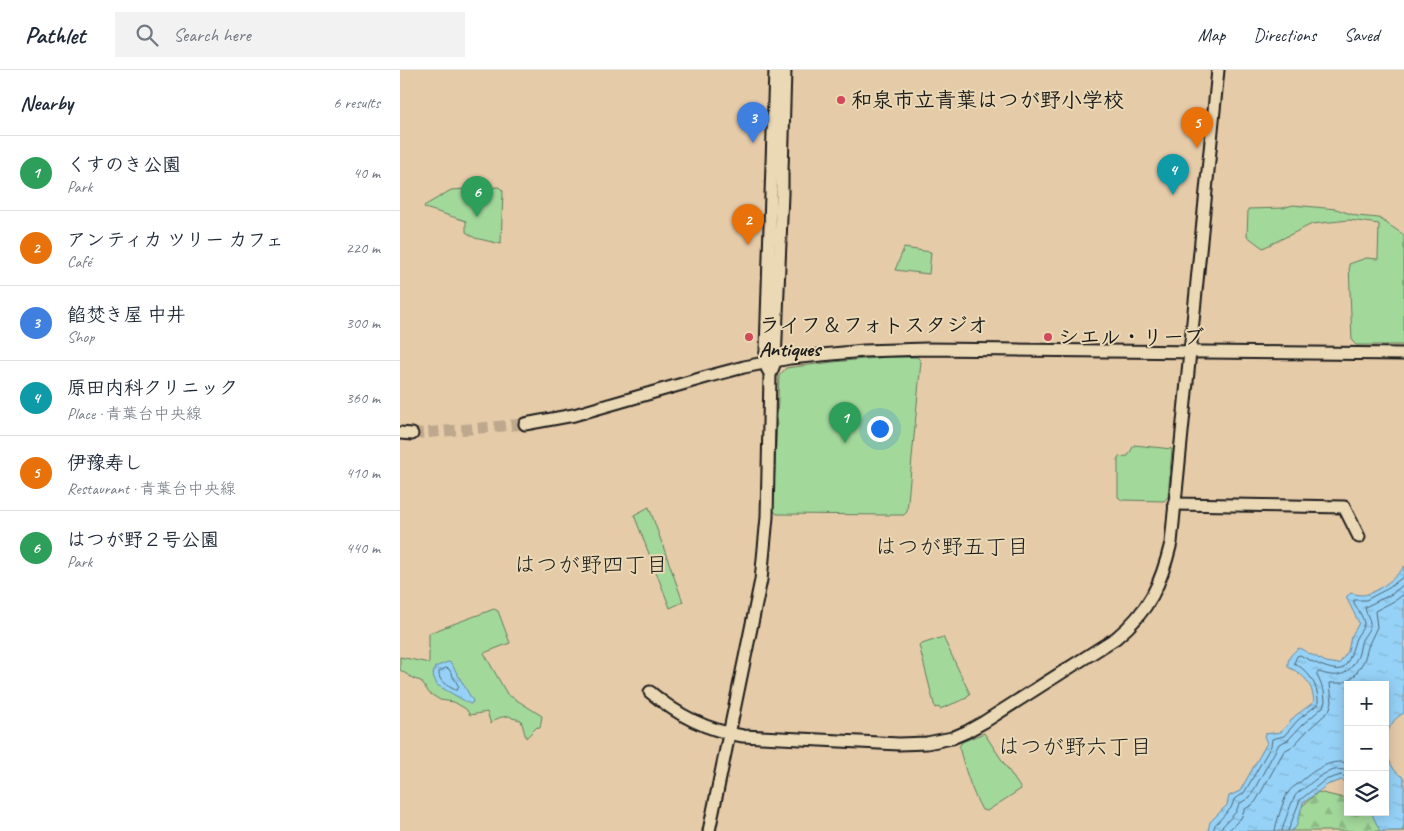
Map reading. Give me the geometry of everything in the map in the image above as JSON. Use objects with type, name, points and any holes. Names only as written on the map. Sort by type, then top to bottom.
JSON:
[{"type":"street","points":[[709,831],[761,580],[767,517],[770,362],[767,271],[775,70]]},
{"type":"street","points":[[770,362],[782,194],[786,70]]},
{"type":"street","points":[[650,692],[675,712],[698,724],[730,734],[899,744],[927,743],[952,738],[984,722],[1116,638],[1134,622],[1147,606],[1158,584],[1166,564],[1171,543],[1218,70]]},
{"type":"street","points":[[525,424],[574,415],[710,376],[770,362],[864,351],[926,348],[1404,354]]},
{"type":"street","points":[[400,433],[412,434]]},
{"type":"street","points":[[1174,504],[1344,507],[1359,537]]},
{"type":"green space","points":[[499,187],[503,191],[501,244],[475,238],[466,232],[466,221],[425,208],[424,206],[451,190]]},
{"type":"green space","points":[[1293,205],[1336,209],[1357,216],[1379,218],[1404,235],[1404,345],[1356,345],[1352,341],[1349,264],[1366,258],[1378,259],[1379,224],[1349,220],[1312,224],[1263,248],[1247,236],[1248,209],[1283,208]]},
{"type":"green space","points":[[904,248],[931,252],[929,274],[895,270]]},
{"type":"green space","points":[[888,357],[917,357],[921,361],[907,512],[904,515],[777,514],[773,510],[779,376],[786,368]]},
{"type":"green space","points":[[1134,445],[1172,449],[1168,497],[1164,501],[1122,500],[1118,497],[1118,457],[1128,456]]},
{"type":"green space","points":[[649,507],[683,602],[670,608],[634,515]]},
{"type":"green space","points":[[494,609],[498,611],[510,643],[484,653],[507,694],[542,716],[540,728],[537,727],[526,738],[521,720],[510,716],[497,719],[491,724],[487,712],[470,715],[466,709],[454,702],[440,700],[429,693],[421,681],[400,670],[400,657],[429,663],[429,633]]},
{"type":"green space","points":[[943,637],[970,694],[967,698],[940,709],[939,707],[935,708],[919,645]]},
{"type":"green space","points":[[984,733],[1021,789],[987,811],[982,810],[975,795],[959,747],[962,742]]},
{"type":"green space","points":[[1318,792],[1344,798],[1344,816],[1389,816],[1389,810],[1404,801],[1404,831],[1263,831],[1289,818]]},
{"type":"water","points":[[1404,566],[1404,713],[1391,724],[1389,729],[1389,681],[1344,681],[1344,781],[1342,780],[1327,785],[1303,803],[1296,827],[1291,831],[1208,831],[1210,822],[1227,805],[1229,796],[1240,791],[1267,743],[1265,734],[1281,732],[1295,716],[1314,702],[1307,680],[1288,667],[1290,656],[1299,648],[1326,662],[1339,664],[1348,651],[1351,637],[1359,623],[1346,597],[1351,593],[1363,595],[1374,592],[1392,580]]},
{"type":"water","points":[[448,662],[451,663],[473,701],[472,703],[470,704],[437,685],[433,675],[435,667]]},
{"type":"water","points":[[1389,760],[1396,772],[1404,779],[1404,825],[1402,831],[1380,831],[1373,816],[1389,816]]},
{"type":"tunnel","points":[[412,434],[525,424]]},
{"type":"place","name":"和泉市立青葉はつが野小学校","points":[[841,100]]},
{"type":"place","name":"餡焚き屋 中井","points":[[753,143]]},
{"type":"place","name":"伊豫寿し","points":[[1197,148]]},
{"type":"place","name":"原田内科クリニック","points":[[1173,195]]},
{"type":"place","name":"はつが野２号公園","points":[[477,217]]},
{"type":"place","name":"アンティカ ツリー カフェ","points":[[748,245]]},
{"type":"place","name":"ライフ＆フォトスタジオ Antiques","points":[[749,337]]},
{"type":"place","name":"シエル・リーブ","points":[[1048,337]]},
{"type":"place","name":"くすのき公園","points":[[845,443]]},
{"type":"district","name":"はつが野五丁目","points":[[952,546]]},
{"type":"district","name":"はつが野四丁目","points":[[591,564]]},
{"type":"district","name":"はつが野六丁目","points":[[1075,746]]}]
